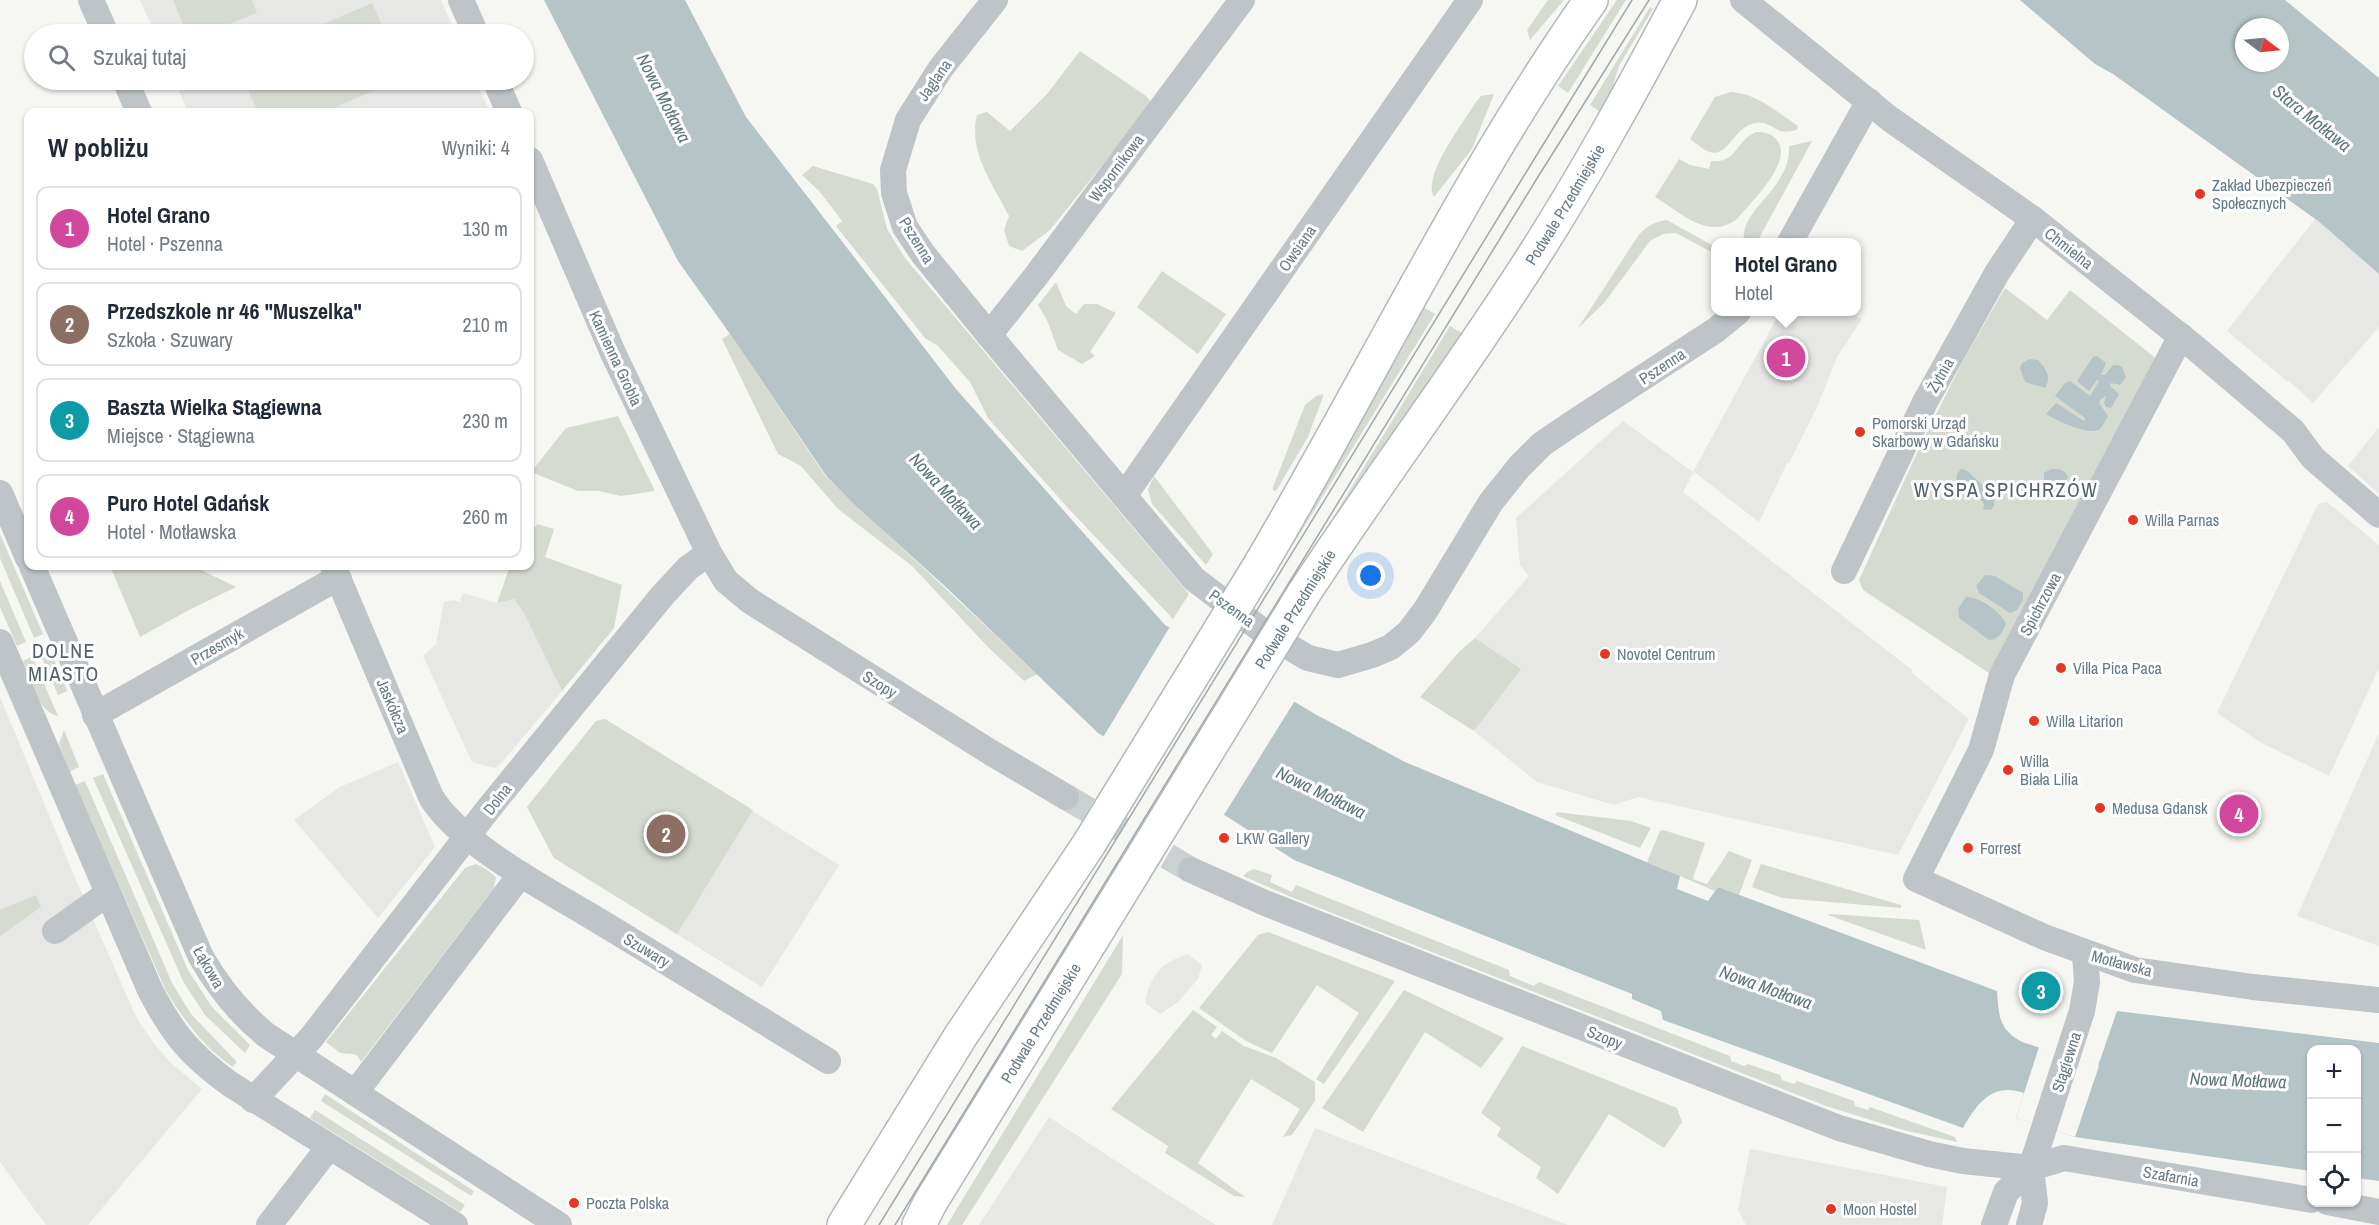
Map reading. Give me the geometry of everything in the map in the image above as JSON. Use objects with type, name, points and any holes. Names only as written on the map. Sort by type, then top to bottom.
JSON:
[{"type":"main road","points":[[844,1225],[960,1037],[1089,844],[1260,565],[1315,471],[1444,234],[1511,122],[1591,0]]},
{"type":"main road","name":"Podwale Przedmiejskie","points":[[919,1225],[930,1203],[1304,593],[1532,259],[1617,115],[1680,0]]},
{"type":"street","points":[[91,0],[102,24]]},
{"type":"street","points":[[461,0],[472,24]]},
{"type":"street","name":"Jaglana","points":[[892,170],[908,120],[922,95],[994,0]]},
{"type":"street","name":"Wspornikowa","points":[[989,335],[1036,276],[1242,0]]},
{"type":"street","name":"Owsiana","points":[[1124,496],[1470,0]]},
{"type":"street","name":"Chmielna","points":[[1743,0],[1890,119],[2033,219],[2181,336],[2293,431],[2313,458],[2379,515]]},
{"type":"street","points":[[129,90],[137,108]]},
{"type":"street","points":[[499,90],[507,108]]},
{"type":"street","points":[[1793,238],[1869,101]]},
{"type":"street","name":"Kamienna Grobla","points":[[534,169],[613,353],[709,553]]},
{"type":"street","name":"Pszenna","points":[[892,170],[894,194],[906,227],[923,254],[1184,569],[1217,598],[1274,638],[1308,658],[1338,665],[1390,647],[1409,632],[1452,570],[1491,502],[1519,467],[1542,444],[1716,330],[1733,316]]},
{"type":"street","name":"Żytnia","points":[[1844,572],[1925,402],[1997,273],[2033,219]]},
{"type":"street","name":"Spichrzowa","points":[[1916,879],[1981,750],[2002,675],[2181,336]]},
{"type":"street","points":[[0,493],[24,549]]},
{"type":"street","name":"Szopy","points":[[709,553],[726,580],[750,601],[940,722],[1066,797]]},
{"type":"street","name":"Dolna","points":[[254,1100],[311,1038],[489,808],[674,582],[690,566],[709,553]]},
{"type":"street","name":"Łąkowa","points":[[34,570],[201,957],[219,987],[241,1014],[266,1035],[559,1225]]},
{"type":"street","name":"Jaskółcza","points":[[336,572],[431,797],[440,812],[468,837]]},
{"type":"street","name":"Przesmyk","points":[[95,715],[325,585],[336,572]]},
{"type":"street","points":[[0,642],[107,894],[166,1021],[201,1062],[254,1100],[455,1225]]},
{"type":"street","name":"Szuwary","points":[[468,837],[521,874],[828,1061]]},
{"type":"street","name":"Szopy","points":[[1191,870],[1276,907],[1839,1128],[1963,1161],[2031,1168]]},
{"type":"street","points":[[355,1094],[521,874]]},
{"type":"street","name":"Motławska","points":[[1916,879],[2044,937],[2134,970],[2379,1000]]},
{"type":"street","points":[[55,931],[107,894]]},
{"type":"street","name":"Stągiewna","points":[[2031,1168],[2082,1011],[2086,982],[2085,953]]},
{"type":"street","points":[[269,1225],[329,1147]]},
{"type":"street","name":"Szafarnia","points":[[2031,1168],[2064,1158],[2307,1199]]},
{"type":"street","points":[[1994,1225],[2006,1192],[2031,1168]]},
{"type":"street","points":[[2029,1225],[2034,1203],[2031,1168]]},
{"type":"street","points":[[2350,1207],[2379,1212]]},
{"type":"shaded area","points":[[140,0],[441,0],[452,24],[151,24]]},
{"type":"shaded area","points":[[173,0],[252,0],[257,13],[229,24],[183,24]]},
{"type":"shaded area","points":[[1548,0],[1564,0],[1530,40],[1527,30]]},
{"type":"shaded area","points":[[1617,0],[1626,0],[1568,93],[1558,86]]},
{"type":"shaded area","points":[[372,3],[381,24],[323,24]]},
{"type":"shaded area","points":[[1650,7],[1653,9],[1619,66],[1604,115],[1590,105]]},
{"type":"shaded area","points":[[1080,51],[1146,96],[1152,103],[1050,230],[1022,251],[1009,246],[1004,230],[1009,216],[989,180],[979,155],[975,129],[977,115],[987,112],[1010,131],[1047,94]]},
{"type":"shaded area","points":[[178,90],[480,90],[488,108],[186,108]]},
{"type":"shaded area","points":[[248,90],[376,90],[333,108],[256,108]]},
{"type":"shaded area","points":[[1731,92],[1749,96],[1766,104],[1798,126],[1797,130],[1787,132],[1756,123],[1748,125],[1722,150],[1716,153],[1705,150],[1690,139],[1715,97]]},
{"type":"shaded area","points":[[1494,94],[1472,149],[1434,197],[1432,187],[1434,176],[1446,149],[1481,96]]},
{"type":"shaded area","points":[[1756,132],[1768,133],[1777,140],[1781,149],[1780,159],[1769,181],[1737,219],[1726,225],[1705,226],[1685,217],[1655,197],[1679,159],[1690,165],[1709,169],[1711,161],[1720,161],[1731,156],[1749,136]]},
{"type":"shaded area","points":[[1812,141],[1759,238],[1744,238],[1749,219],[1782,175],[1789,146]]},
{"type":"shaded area","points":[[813,166],[873,184],[877,189],[887,229],[905,258],[1189,594],[1173,619],[1068,508],[988,418],[970,382],[938,346],[925,338],[836,226],[842,221],[820,192],[802,175]]},
{"type":"shaded area","points":[[2315,219],[2379,274],[2379,327],[2313,403],[2227,331]]},
{"type":"shaded area","points":[[1667,220],[1711,245],[1711,252],[1676,233],[1663,234],[1650,241],[1604,303],[1578,328],[1638,236],[1651,225]]},
{"type":"shaded area","points":[[1162,271],[1226,314],[1198,354],[1137,307]]},
{"type":"shaded area","points":[[1056,282],[1066,306],[1076,314],[1084,304],[1097,304],[1116,313],[1090,352],[1095,356],[1082,364],[1058,350],[1047,320],[1038,305]]},
{"type":"shaded area","points":[[2005,288],[2047,320],[2070,290],[2158,360],[1992,675],[1863,590],[1859,580],[1922,442],[1964,359]]},
{"type":"shaded area","points":[[1418,304],[1435,314],[1275,574],[1271,572]]},
{"type":"shaded area","points":[[1778,316],[1856,316],[1862,319],[1837,357],[1817,407],[1759,522],[1694,472],[1683,492],[1912,670],[1913,674],[1969,719],[1898,855],[1638,797],[1614,805],[1537,782],[1474,731],[1520,669],[1475,638],[1529,576],[1520,565],[1516,518],[1623,421],[1693,472]]},
{"type":"shaded area","points":[[1450,326],[1468,337],[1292,585]]},
{"type":"shaded area","points":[[730,334],[826,477],[1037,674],[1024,681],[988,647],[912,566],[838,509],[801,466],[778,454],[722,339]]},
{"type":"shaded area","points":[[1324,394],[1308,437],[1276,491],[1273,490],[1305,405],[1316,396]]},
{"type":"shaded area","points":[[618,416],[655,491],[621,496],[599,491],[578,491],[534,473],[534,468],[566,428]]},
{"type":"shaded area","points":[[2379,427],[2379,494],[2348,466]]},
{"type":"shaded area","points":[[1154,476],[1213,554],[1206,565],[1152,504],[1148,489]]},
{"type":"shaded area","points":[[2327,502],[2379,545],[2379,668],[2329,776],[2260,742],[2217,713],[2318,504]]},
{"type":"shaded area","points":[[537,524],[554,529],[545,557],[622,585],[614,628],[562,691],[524,613],[514,599],[497,603],[509,570],[534,570],[534,526]]},
{"type":"shaded area","points":[[0,534],[43,634],[34,638],[0,558]]},
{"type":"shaded area","points":[[112,570],[201,570],[236,587],[189,610],[140,637]]},
{"type":"shaded area","points":[[0,581],[26,642],[17,646],[0,607]]},
{"type":"shaded area","points":[[463,593],[497,603],[514,599],[524,613],[562,691],[498,767],[494,768],[472,762],[423,656],[436,644],[444,602],[454,600],[460,602]]},
{"type":"shaded area","points":[[1475,638],[1521,669],[1474,731],[1420,697],[1459,652]]},
{"type":"shaded area","points":[[50,649],[67,691],[58,695],[40,653]]},
{"type":"shaded area","points":[[32,656],[58,716],[45,708],[35,693],[23,661]]},
{"type":"shaded area","points":[[0,697],[75,878],[137,1019],[171,1063],[202,1089],[88,1225],[46,1225],[0,1162]]},
{"type":"shaded area","points":[[605,719],[839,865],[762,987],[554,858],[527,807],[596,721]]},
{"type":"shaded area","points":[[605,719],[753,810],[677,934],[554,858],[527,807],[596,721]]},
{"type":"shaded area","points":[[64,730],[79,767],[69,772],[59,744]]},
{"type":"shaded area","points":[[2379,733],[2379,946],[2297,916]]},
{"type":"shaded area","points":[[398,762],[435,847],[378,918],[294,820],[340,787]]},
{"type":"shaded area","points":[[103,774],[188,970],[212,1007],[250,1045],[245,1053],[205,1015],[184,983],[93,778]]},
{"type":"shaded area","points":[[85,781],[172,983],[191,1014],[237,1062],[233,1067],[195,1033],[166,991],[75,785]]},
{"type":"shaded area","points":[[1557,812],[1631,821],[1651,828],[1640,848],[1555,815]]},
{"type":"shaded area","points":[[1660,831],[1705,843],[1693,878],[1695,880],[1707,884],[1729,851],[1752,860],[1739,895],[1718,887],[1715,891],[1647,862]]},
{"type":"shaded area","points":[[476,864],[496,877],[494,888],[361,1062],[355,1054],[339,1052],[326,1042],[465,868]]},
{"type":"shaded area","points":[[1761,864],[1901,905],[1901,908],[1782,898],[1752,887]]},
{"type":"shaded area","points":[[1254,869],[1272,875],[1270,882],[1292,892],[1296,885],[1509,970],[1510,976],[1534,986],[1539,982],[1730,1056],[1731,1061],[1744,1066],[1748,1064],[1780,1075],[1782,1080],[1794,1084],[1797,1081],[1854,1101],[1855,1106],[1868,1110],[1870,1107],[1955,1137],[1957,1142],[1903,1130],[1826,1106],[1291,897],[1243,876]]},
{"type":"shaded area","points":[[36,895],[41,907],[0,936],[0,910]]},
{"type":"shaded area","points":[[1828,915],[1919,920],[1926,950]]},
{"type":"shaded area","points":[[1268,932],[1395,981],[1324,1084],[1316,1079],[1359,1013],[1317,985],[1272,1053],[1246,1041],[1199,1008],[1258,935]]},
{"type":"shaded area","points":[[1123,935],[1122,974],[962,1225],[947,1225]]},
{"type":"shaded area","points":[[1188,954],[1202,965],[1198,979],[1177,1003],[1160,1014],[1145,1003],[1148,989],[1163,966]]},
{"type":"shaded area","points":[[1404,990],[1504,1038],[1481,1068],[1425,1032],[1363,1132],[1322,1108]]},
{"type":"shaded area","points":[[1193,1010],[1217,1027],[1211,1035],[1216,1039],[1222,1031],[1244,1046],[1276,1058],[1315,1082],[1315,1101],[1292,1135],[1283,1137],[1300,1109],[1251,1079],[1198,1163],[1245,1197],[1234,1196],[1165,1153],[1168,1146],[1111,1109]]},
{"type":"shaded area","points":[[1522,1046],[1677,1108],[1682,1122],[1664,1148],[1609,1114],[1558,1194],[1536,1178],[1541,1167],[1497,1136],[1501,1128],[1481,1113]]},
{"type":"shaded area","points":[[325,1094],[474,1191],[471,1196],[321,1101]]},
{"type":"shaded area","points":[[315,1110],[465,1205],[460,1212],[310,1118]]},
{"type":"shaded area","points":[[1049,1117],[1151,1184],[1216,1225],[979,1225]]},
{"type":"shaded area","points":[[1315,1128],[1568,1225],[1272,1225]]},
{"type":"shaded area","points":[[1750,1149],[1947,1187],[1942,1225],[1746,1225],[1738,1210]]},
{"type":"water","name":"Nowa Motława","points":[[544,0],[685,0],[746,117],[956,389],[1165,625],[1315,714],[1405,762],[1680,876],[1677,889],[1708,901],[1718,887],[1997,991],[2001,1021],[2008,1032],[2022,1042],[2098,1066],[2117,1011],[2379,1043],[2379,1181],[2361,1179],[2361,1045],[2307,1045],[2307,1170],[2075,1137],[2016,1118],[2024,1093],[2013,1090],[2003,1090],[1987,1097],[1974,1110],[1963,1128],[1663,1020],[1661,1011],[1632,999],[1632,994],[1294,860],[1098,733],[948,589],[855,505],[827,477],[678,261]]},
{"type":"water","name":"Stara Motława","points":[[2020,0],[2285,0],[2379,78],[2379,274],[2318,221],[2113,74],[2095,64]]},
{"type":"water","points":[[2097,356],[2106,363],[2101,375],[2105,375],[2113,365],[2118,365],[2122,367],[2126,377],[2120,385],[2111,383],[2110,386],[2119,394],[2111,408],[2106,407],[2104,403],[2106,396],[2100,400],[2099,403],[2108,416],[2100,429],[2089,431],[2081,429],[2046,414],[2056,403],[2084,421],[2085,418],[2055,396],[2065,383],[2070,381],[2090,396],[2099,381],[2097,380],[2089,391],[2077,381],[2093,357]]},
{"type":"water","points":[[2030,359],[2038,360],[2046,370],[2048,380],[2045,388],[2025,382],[2020,368],[2022,363]]},
{"type":"water","points":[[1961,469],[1966,470],[1995,496],[1991,510],[1983,509],[1982,501],[1956,479]]},
{"type":"water","points":[[2051,469],[2059,469],[2068,477],[2060,493],[2054,495],[2044,485],[2044,473]]},
{"type":"water","points":[[1985,575],[1995,576],[2023,593],[2023,600],[2017,610],[2010,613],[1979,593],[1976,586]]},
{"type":"water","points":[[1966,597],[1983,602],[2003,619],[2006,624],[1998,637],[1989,640],[1959,618],[1958,609]]},
{"type":"pier","points":[[1171,625],[1296,699],[1222,818],[1102,739]]},
{"type":"pier","points":[[2039,1047],[2099,1066],[2075,1137],[2016,1118]]},
{"type":"tunnel","points":[[1066,797],[1191,870]]},
{"type":"tram line","points":[[879,1225],[1632,0]]},
{"type":"tram line","points":[[895,1225],[1536,180],[1649,0]]},
{"type":"place","name":"Zakład Ubezpieczeń Społecznych","points":[[2200,194]]},
{"type":"place","name":"Hotel Grano","points":[[1786,358]]},
{"type":"place","name":"Pomorski Urząd Skarbowy w Gdańsku","points":[[1860,432]]},
{"type":"place","name":"Willa Parnas","points":[[2133,520]]},
{"type":"place","name":"Novotel Centrum","points":[[1605,654]]},
{"type":"place","name":"Villa Pica Paca","points":[[2061,668]]},
{"type":"place","name":"Willa Litarion","points":[[2034,721]]},
{"type":"place","name":"Willa Biała Lilia","points":[[2008,770]]},
{"type":"place","name":"Medusa Gdansk","points":[[2100,808]]},
{"type":"place","name":"Puro Hotel Gdańsk","points":[[2239,814]]},
{"type":"place","name":"Przedszkole nr 46 \"Muszelka\"","points":[[666,834]]},
{"type":"place","name":"LKW Gallery","points":[[1224,838]]},
{"type":"place","name":"Forrest","points":[[1968,848]]},
{"type":"place","name":"Baszta Wielka Stągiewna","points":[[2041,991]]},
{"type":"place","name":"Poczta Polska","points":[[574,1203]]},
{"type":"place","name":"Moon Hostel","points":[[1831,1209]]},
{"type":"district","name":"WYSPA SPICHRZÓW","points":[[2006,489]]},
{"type":"district","name":"DOLNE MIASTO","points":[[64,662]]}]
